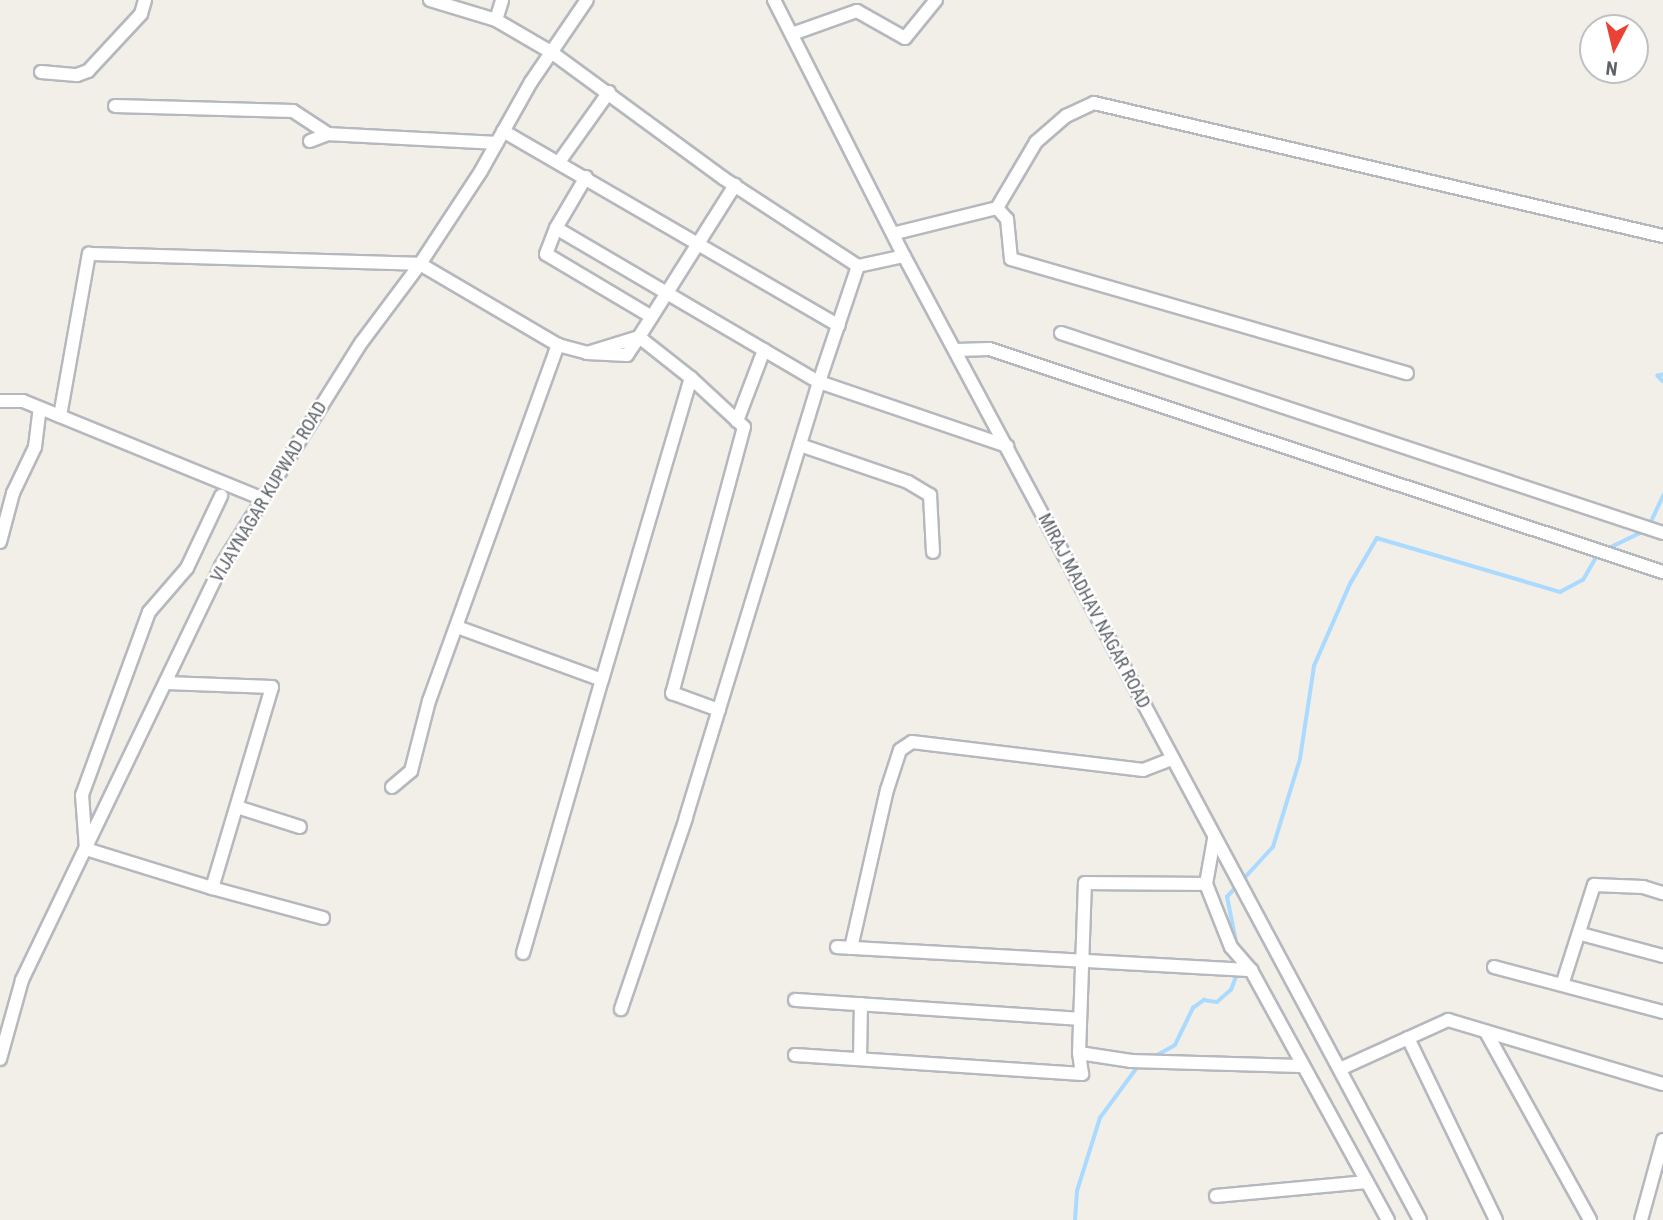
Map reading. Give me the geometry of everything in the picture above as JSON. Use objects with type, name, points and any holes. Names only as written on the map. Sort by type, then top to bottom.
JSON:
[{"type":"street","points":[[41,72],[77,75],[88,71],[141,14],[145,0]]},
{"type":"street","points":[[429,0],[496,20],[551,52],[735,186],[858,266],[904,256]]},
{"type":"street","points":[[496,20],[502,0]]},
{"type":"street","name":"VIJAYNAGAR KUPWAD ROAD","points":[[0,1059],[22,981],[221,566],[261,498],[361,343],[420,264],[551,52],[587,0]]},
{"type":"street","name":"MIRAJ MADHAV NAGAR ROAD","points":[[774,0],[896,233],[904,256],[957,350],[1214,839],[1420,1220]]},
{"type":"street","points":[[792,34],[861,5],[905,38],[936,0]]},
{"type":"street","points":[[559,162],[609,92]]},
{"type":"street","points":[[896,233],[997,208],[1036,142],[1066,116],[1094,103],[1663,236]]},
{"type":"street","points":[[114,106],[293,111],[328,134]]},
{"type":"street","points":[[310,141],[328,134],[500,137],[559,162],[586,177],[839,326]]},
{"type":"street","points":[[586,177],[556,228],[545,254],[652,317]]},
{"type":"street","points":[[60,416],[89,254],[420,264],[558,345],[587,353],[627,355],[735,186]]},
{"type":"street","points":[[997,208],[1007,219],[1011,259],[1407,373]]},
{"type":"street","points":[[556,228],[819,382],[1007,446]]},
{"type":"street","points":[[621,1009],[719,710],[819,382],[858,266]]},
{"type":"street","points":[[1060,333],[1663,533]]},
{"type":"street","points":[[639,337],[691,378],[744,427],[672,694],[719,710]]},
{"type":"street","points":[[392,787],[411,771],[429,701],[558,345]]},
{"type":"street","points":[[957,350],[989,349],[1663,572]]},
{"type":"street","points":[[737,421],[764,350]]},
{"type":"street","points":[[523,953],[691,378]]},
{"type":"street","points":[[0,401],[23,401],[261,498]]},
{"type":"street","points":[[0,542],[13,493],[35,447],[40,408]]},
{"type":"street","points":[[800,446],[908,482],[929,495],[933,552]]},
{"type":"street","points":[[222,496],[187,568],[149,612],[121,682],[104,741],[82,795],[86,849],[212,888],[323,918]]},
{"type":"street","points":[[457,627],[601,680]]},
{"type":"street","points":[[166,683],[272,687],[212,888]]},
{"type":"street","points":[[1172,759],[1143,770],[912,742],[900,750],[844,947],[1079,957],[1251,970]]},
{"type":"street","points":[[237,807],[300,827]]},
{"type":"street","points":[[1214,839],[1206,884],[1231,947],[1251,970],[1388,1220]]},
{"type":"street","points":[[795,1055],[1082,1074],[1079,1053],[1079,957],[1084,883],[1206,884]]},
{"type":"street","points":[[1563,982],[1581,934],[1594,885],[1643,887],[1663,893]]},
{"type":"street","points":[[1581,934],[1663,956]]},
{"type":"street","points":[[1494,967],[1563,982],[1663,1012]]},
{"type":"street","points":[[794,1000],[1079,1019]]},
{"type":"street","points":[[860,1059],[861,1004]]},
{"type":"street","points":[[1340,1069],[1448,1020],[1663,1084]]},
{"type":"street","points":[[1486,1032],[1590,1220]]},
{"type":"street","points":[[1408,1038],[1496,1220]]},
{"type":"street","points":[[1079,1053],[1131,1061],[1303,1066]]},
{"type":"street","points":[[1641,1220],[1663,1140]]},
{"type":"street","points":[[1216,1196],[1366,1182]]},
{"type":"waterway","points":[[1663,375],[1658,376],[1663,381]]},
{"type":"waterway","points":[[1649,526],[1663,496]]},
{"type":"waterway","points":[[1607,549],[1644,531]]},
{"type":"waterway","points":[[1237,947],[1227,897],[1273,847],[1300,759],[1314,666],[1350,584],[1377,538],[1560,592],[1583,580],[1598,554]]},
{"type":"waterway","points":[[1152,1058],[1175,1045],[1193,1008],[1204,1000],[1217,1002],[1231,990],[1238,972]]},
{"type":"waterway","points":[[1075,1220],[1077,1191],[1100,1118],[1139,1065]]}]
